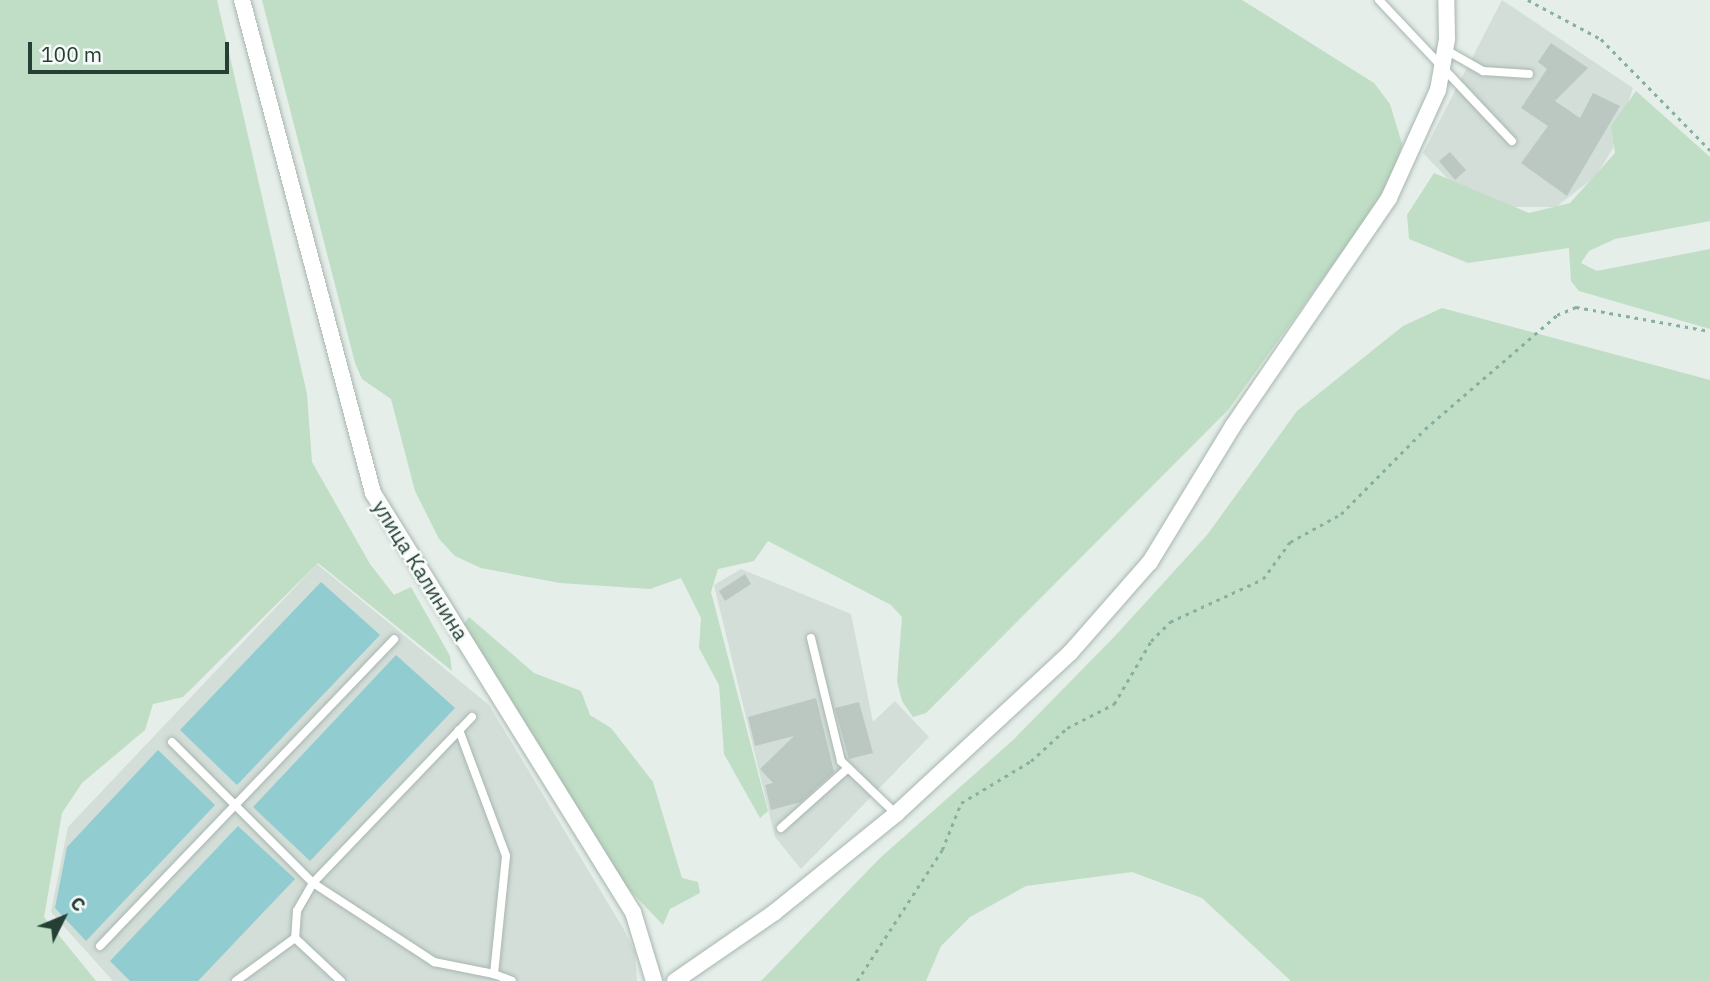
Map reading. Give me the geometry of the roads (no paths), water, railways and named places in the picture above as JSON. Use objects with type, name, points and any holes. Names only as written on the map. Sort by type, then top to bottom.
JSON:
[{"type":"street","name":"улица Калинина","points":[[242,0],[373,493],[633,912],[654,981]]},
{"type":"street","points":[[675,981],[775,912],[896,814],[1070,653],[1150,562],[1239,417],[1389,198],[1445,57],[1446,0]]},
{"type":"lane","points":[[1379,0],[1445,57],[1512,141]]},
{"type":"lane","points":[[1445,57],[1483,71],[1529,74]]},
{"type":"lane","points":[[811,638],[848,768],[896,814]]},
{"type":"lane","points":[[100,946],[394,639]]},
{"type":"lane","points":[[236,981],[295,938],[297,911],[313,883],[472,717]]},
{"type":"lane","points":[[459,730],[506,856],[494,974]]},
{"type":"lane","points":[[172,742],[313,883],[434,962],[494,974],[512,981]]},
{"type":"lane","points":[[781,828],[848,768]]},
{"type":"lane","points":[[295,938],[341,981]]},
{"type":"water","points":[[321,582],[380,635],[237,785],[180,730]]},
{"type":"water","points":[[396,655],[455,708],[310,861],[253,807]]},
{"type":"water","points":[[158,750],[215,805],[86,941],[55,908],[67,847]]},
{"type":"water","points":[[238,826],[295,879],[198,981],[130,981],[110,961]]}]
